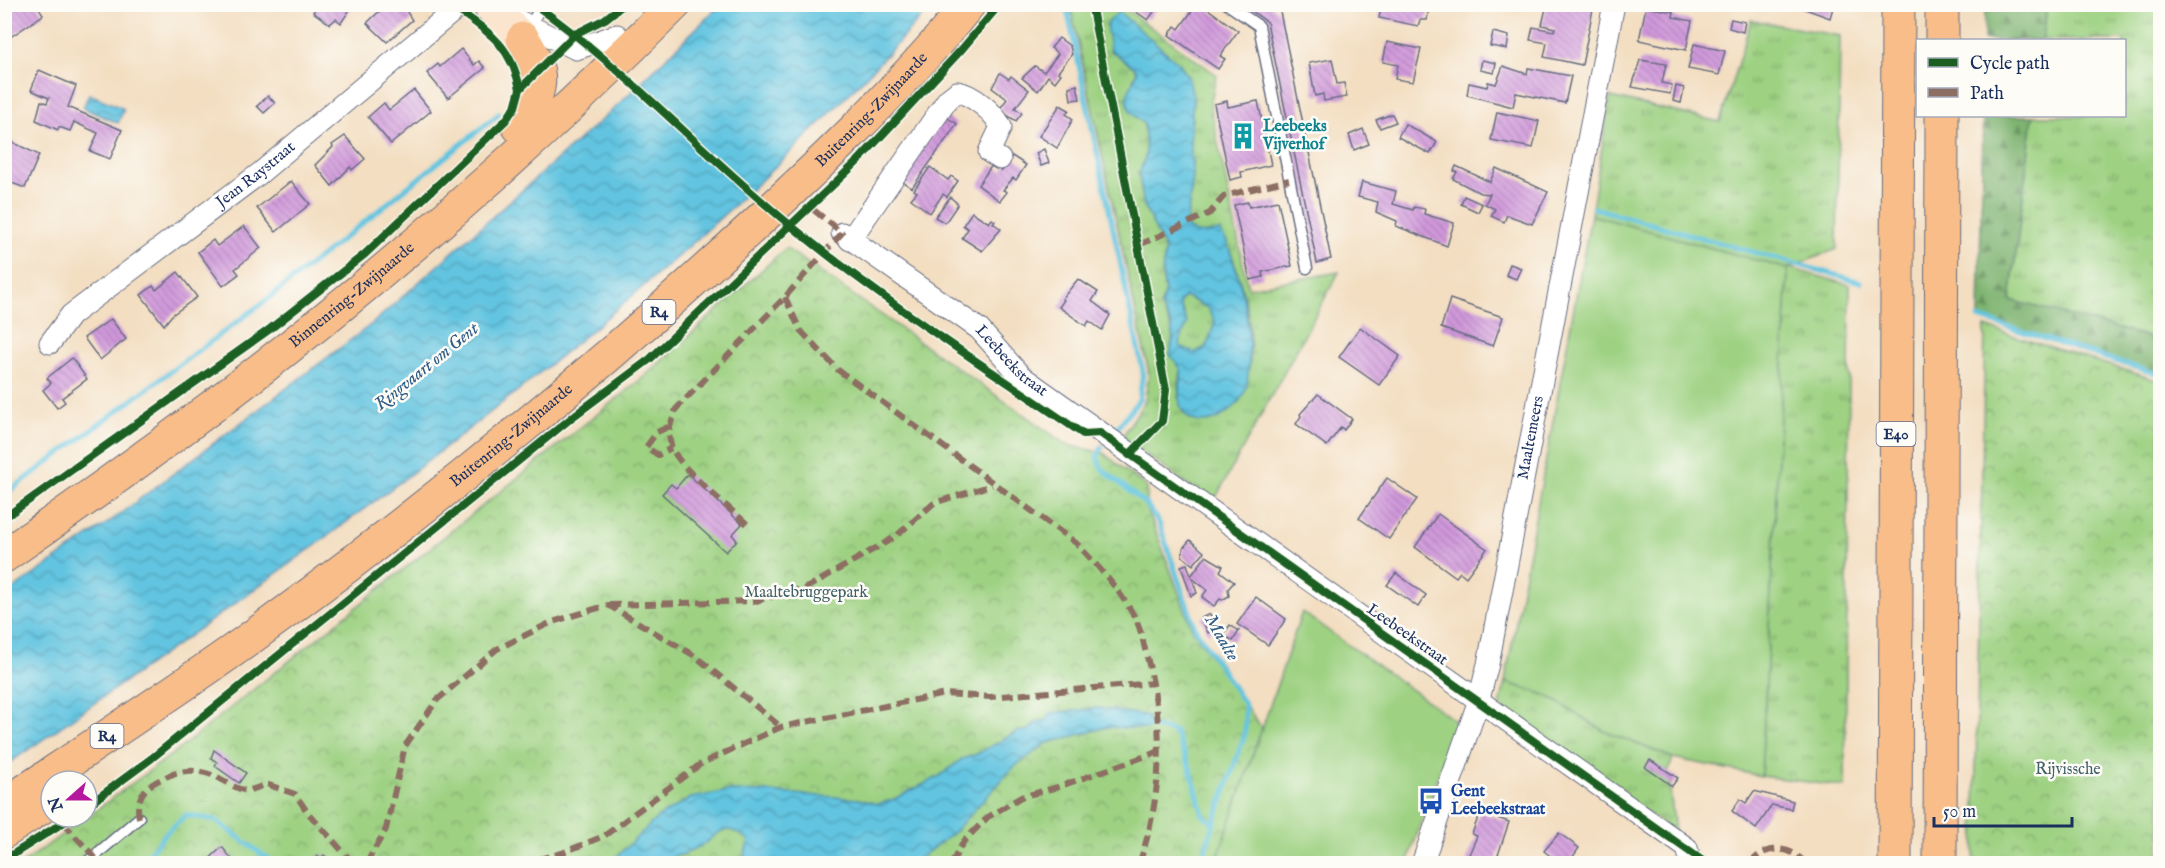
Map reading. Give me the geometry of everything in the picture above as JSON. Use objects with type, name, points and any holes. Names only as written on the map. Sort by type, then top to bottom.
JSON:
[{"type":"highway","points":[[413,249],[428,213],[648,4]]},
{"type":"highway","name":"Binnenring-Zwijnaarde","points":[[4,556],[237,388],[413,249],[514,159],[675,4]]},
{"type":"highway","name":"Buitenring-Zwijnaarde","points":[[4,805],[209,666],[444,490],[636,334],[806,177],[939,42],[969,4]]},
{"type":"highway","name":"E40","points":[[1895,864],[1898,4]]},
{"type":"highway","points":[[1942,4],[1942,39]]},
{"type":"highway","points":[[519,127],[533,106],[540,70],[526,33]]},
{"type":"highway","points":[[1940,864],[1942,117]]},
{"type":"highway","points":[[95,769],[207,684],[209,666]]},
{"type":"highway","points":[[4,832],[39,809]]},
{"type":"main road","points":[[480,5],[526,33]]},
{"type":"street","name":"Maaltemeers","points":[[1422,864],[1478,702],[1614,4]]},
{"type":"street","name":"Jean Raystraat","points":[[50,342],[71,315],[480,5]]},
{"type":"street","points":[[526,33],[576,49],[617,35]]},
{"type":"street","name":"Leebeekstraat","points":[[1000,159],[989,152],[1001,127],[997,119],[965,93],[957,93],[948,99],[846,236],[979,329],[1021,376],[1687,848],[1691,864]]},
{"type":"lane","points":[[526,33],[542,4]]},
{"type":"lane","points":[[1227,4],[1259,26],[1307,268]]},
{"type":"lane","points":[[85,864],[139,818]]},
{"type":"green space","points":[[1070,5],[1120,5],[1217,75],[1210,104],[1248,288],[1339,272],[1213,503],[1122,437],[1145,401],[1149,373]],"holes":[[[1119,12],[1165,53],[1193,98],[1190,142],[1193,176],[1186,225],[1193,232],[1226,240],[1242,287],[1247,313],[1250,340],[1249,366],[1242,389],[1229,408],[1208,422],[1178,398],[1181,369],[1171,346],[1170,325],[1161,306],[1165,291],[1162,274],[1165,250],[1144,205],[1139,175],[1146,154],[1144,124],[1135,116],[1133,80],[1137,72],[1135,68],[1110,50]]]},
{"type":"green space","points":[[1985,5],[2047,5],[2043,39],[1984,39]]},
{"type":"green space","points":[[2047,5],[2160,5],[2160,340],[2010,300],[2033,117],[2126,117],[2126,39],[2043,39]]},
{"type":"green space","points":[[1751,20],[1840,36],[1837,249],[1789,268],[1850,285],[1845,787],[1761,776],[1788,269],[1591,215],[1610,97],[1720,122]]},
{"type":"green space","points":[[1983,117],[2033,117],[2010,300],[2160,340],[2160,375],[1979,318]]},
{"type":"green space","points":[[1591,215],[1788,269],[1761,776],[1673,758],[1604,731],[1548,696],[1505,682]]},
{"type":"green space","name":"Maaltebruggepark","points":[[786,248],[1067,445],[1103,453],[1147,487],[1147,508],[1193,631],[1262,728],[1216,863],[22,864],[70,829],[99,829],[99,808],[178,750],[646,375]]},
{"type":"green space","points":[[1185,296],[1208,308],[1215,322],[1206,347],[1194,353],[1182,348],[1179,343],[1184,314],[1179,303]]},
{"type":"green space","name":"Rijvissche","points":[[1985,327],[2160,381],[2160,863],[1974,863]]},
{"type":"green space","points":[[1302,612],[1457,722],[1407,863],[1216,863]]},
{"type":"green space","points":[[1505,682],[1548,696],[1604,731],[1673,758],[1668,772],[1675,833],[1500,706]]},
{"type":"water","name":"Ringvaart om Gent","points":[[720,5],[932,5],[830,114],[721,217],[608,316],[491,412],[371,504],[5,766],[5,595],[116,517],[373,323],[616,107]]},
{"type":"water","points":[[1119,12],[1180,64],[1189,79],[1193,98],[1190,142],[1193,176],[1186,225],[1197,233],[1220,231],[1226,240],[1238,275],[1248,329],[1247,384],[1238,403],[1219,418],[1209,421],[1199,422],[1190,418],[1180,405],[1181,369],[1170,355],[1173,339],[1171,324],[1161,306],[1165,291],[1162,274],[1165,250],[1144,205],[1139,175],[1146,154],[1144,124],[1130,111],[1126,98],[1137,72],[1135,68],[1110,50],[1107,25]],"holes":[[[1185,296],[1208,308],[1215,322],[1207,347],[1194,353],[1182,348],[1179,343],[1187,323],[1179,303]]]},
{"type":"water","points":[[89,94],[124,109],[118,123],[83,108]]},
{"type":"water","points":[[1099,708],[1148,716],[1148,729],[1107,727],[1047,743],[1014,767],[953,833],[913,863],[735,863],[743,859],[749,840],[735,832],[725,830],[684,855],[676,855],[667,863],[610,863],[658,817],[691,798],[728,791],[768,792],[859,799],[877,804],[892,800],[938,777],[962,759],[977,754],[1018,731],[1027,731],[1038,721],[1046,721],[1050,713]]},
{"type":"building","points":[[4,4],[37,4],[43,15],[6,40]]},
{"type":"building","points":[[318,4],[361,4],[359,8],[353,5],[341,23],[336,19],[330,24],[313,12]]},
{"type":"building","points":[[387,4],[402,4],[412,20],[387,42],[367,23]]},
{"type":"building","points":[[1125,4],[1152,4],[1156,9],[1148,20]]},
{"type":"building","points":[[1197,4],[1201,4],[1238,31],[1220,56],[1225,59],[1218,69],[1169,35],[1175,26],[1179,29]]},
{"type":"building","points":[[1242,4],[1269,4],[1280,12],[1331,259],[1317,263],[1267,22]]},
{"type":"building","points":[[1382,4],[1413,4],[1429,8],[1427,20],[1420,20],[1418,26],[1379,18]]},
{"type":"building","points":[[1547,4],[1594,4],[1582,65],[1544,57],[1547,43],[1530,40],[1533,27],[1554,31],[1555,28],[1542,25]]},
{"type":"building","points":[[1794,4],[1834,4],[1830,18],[1794,5]]},
{"type":"building","points":[[1646,7],[1674,12],[1673,17],[1692,21],[1686,50],[1639,40]]},
{"type":"building","points":[[1731,19],[1745,22],[1743,32],[1729,28]]},
{"type":"building","points":[[1493,32],[1509,36],[1507,49],[1490,46]]},
{"type":"building","points":[[1059,38],[1070,46],[1072,54],[1058,72],[1061,74],[1055,82],[1048,76],[1038,91],[1022,78],[1035,66],[1044,72],[1058,54],[1051,48]]},
{"type":"building","points":[[1387,42],[1421,49],[1413,82],[1395,79],[1398,65],[1383,62]]},
{"type":"building","points":[[1694,44],[1725,51],[1719,75],[1688,69]]},
{"type":"building","points":[[461,49],[474,65],[479,61],[485,68],[448,98],[427,73],[438,64],[440,67]]},
{"type":"building","points":[[1332,59],[1337,84],[1344,83],[1347,97],[1324,101],[1323,94],[1315,96],[1309,63]]},
{"type":"building","points":[[1482,60],[1496,63],[1494,73],[1480,70]]},
{"type":"building","points":[[1640,60],[1666,64],[1662,83],[1672,85],[1670,94],[1632,87]]},
{"type":"building","points":[[1503,66],[1527,74],[1528,68],[1571,76],[1565,103],[1516,93],[1513,107],[1467,95],[1469,83],[1487,87],[1488,82],[1496,84]]},
{"type":"building","points":[[39,70],[76,86],[68,107],[122,130],[110,159],[90,151],[98,133],[74,122],[70,131],[59,127],[58,130],[36,120],[41,101],[47,103],[49,98],[31,90]]},
{"type":"building","points":[[1000,73],[1009,79],[1011,76],[1029,90],[1015,108],[1022,113],[1016,121],[999,110],[1007,99],[992,88]]},
{"type":"building","points":[[1077,85],[1080,99],[1071,100],[1069,87]]},
{"type":"building","points":[[1676,86],[1684,88],[1681,103],[1673,101]]},
{"type":"building","points":[[414,90],[431,111],[391,144],[368,117],[384,103],[389,110]]},
{"type":"building","points":[[268,96],[275,103],[264,113],[257,106]]},
{"type":"building","name":"Leebeeks Vijverhof","points":[[1227,101],[1228,107],[1258,101],[1271,165],[1241,172],[1242,177],[1230,180],[1214,104]]},
{"type":"building","points":[[1060,105],[1069,110],[1066,114],[1073,119],[1057,148],[1039,136]]},
{"type":"building","points":[[1497,112],[1539,121],[1533,148],[1491,140]]},
{"type":"building","points":[[1392,114],[1396,122],[1380,128],[1376,120]]},
{"type":"building","points":[[945,116],[957,124],[912,188],[900,180]]},
{"type":"building","points":[[1405,124],[1437,142],[1430,154],[1398,137]]},
{"type":"building","points":[[1363,129],[1369,144],[1354,150],[1349,135]]},
{"type":"building","points":[[345,136],[365,159],[352,170],[350,167],[332,186],[315,165],[333,147],[332,145]]},
{"type":"building","points":[[6,139],[39,155],[25,188],[4,180]]},
{"type":"building","points":[[1044,149],[1049,163],[1041,166],[1036,153]]},
{"type":"building","points":[[1012,156],[1026,165],[1016,180],[1013,178],[1003,190],[1007,192],[1000,201],[978,185],[992,165],[1002,171]]},
{"type":"building","points":[[1456,166],[1490,182],[1496,168],[1548,192],[1532,224],[1507,215],[1504,222],[1491,216],[1495,209],[1485,204],[1490,194],[1480,193],[1453,179],[1457,172],[1454,171]]},
{"type":"building","points":[[930,167],[948,180],[951,176],[958,181],[947,197],[943,194],[930,213],[911,199],[917,192],[914,190]]},
{"type":"building","points":[[291,181],[310,204],[276,232],[257,208]]},
{"type":"building","points":[[1362,182],[1396,191],[1393,204],[1413,210],[1414,207],[1425,209],[1424,214],[1454,223],[1447,246],[1396,226],[1397,221],[1376,212],[1378,202],[1358,197]]},
{"type":"building","points":[[1464,196],[1482,204],[1478,212],[1461,204]]},
{"type":"building","points":[[950,197],[958,204],[945,223],[935,217]]},
{"type":"building","points":[[1278,201],[1292,266],[1262,272],[1263,277],[1250,280],[1234,205],[1248,202],[1249,207]]},
{"type":"building","points":[[972,212],[989,223],[992,219],[995,221],[993,223],[1001,229],[982,251],[962,238],[968,229],[963,225]]},
{"type":"building","points":[[244,226],[261,248],[235,269],[239,274],[223,286],[198,252],[213,240],[217,246]]},
{"type":"building","points":[[1510,264],[1521,268],[1516,279],[1506,275]]},
{"type":"building","points":[[178,272],[197,297],[172,315],[164,325],[141,295],[153,286],[156,290]]},
{"type":"building","points":[[1078,279],[1098,292],[1092,301],[1110,315],[1102,330],[1089,321],[1086,326],[1059,307],[1064,300],[1062,299]]},
{"type":"building","points":[[1450,299],[1503,317],[1493,346],[1441,328]]},
{"type":"building","points":[[111,319],[126,339],[100,360],[84,338]]},
{"type":"building","points":[[1360,327],[1400,356],[1379,385],[1339,357]]},
{"type":"building","points":[[72,358],[87,379],[62,398],[65,402],[57,408],[43,390],[51,383],[47,378]]},
{"type":"building","points":[[1318,394],[1352,419],[1344,430],[1341,427],[1327,446],[1296,424],[1300,414]]},
{"type":"building","points":[[688,474],[742,524],[732,535],[737,540],[726,552],[662,494],[671,484],[676,488]]},
{"type":"building","points":[[1387,478],[1417,499],[1389,539],[1359,518]]},
{"type":"building","points":[[1438,514],[1487,549],[1466,577],[1460,572],[1456,577],[1415,547]]},
{"type":"building","points":[[1190,540],[1204,552],[1193,565],[1182,556],[1183,548]]},
{"type":"building","points":[[1206,556],[1223,566],[1220,571],[1234,582],[1228,589],[1229,596],[1220,599],[1214,606],[1202,597],[1207,590],[1192,578],[1197,593],[1191,596],[1181,566],[1187,564],[1191,576]]},
{"type":"building","points":[[1396,573],[1426,595],[1418,607],[1387,585]]},
{"type":"building","points":[[1256,597],[1286,619],[1268,645],[1237,624]]},
{"type":"building","points":[[1210,614],[1217,628],[1208,633],[1201,618]]},
{"type":"building","points":[[1230,625],[1239,631],[1233,641],[1223,635]]},
{"type":"building","points":[[214,750],[246,773],[239,783],[215,766],[217,762],[211,758]]},
{"type":"building","points":[[1650,760],[1678,778],[1672,786],[1645,767]]},
{"type":"building","points":[[1754,791],[1793,801],[1791,809],[1772,805],[1756,829],[1732,811],[1740,799],[1746,803]]},
{"type":"building","points":[[1480,812],[1509,822],[1495,864],[1465,864],[1477,836],[1472,834]]},
{"type":"building","points":[[1559,833],[1579,848],[1568,864],[1551,864],[1554,859],[1544,851]]},
{"type":"building","points":[[222,847],[236,864],[201,864],[206,862]]},
{"type":"building","points":[[324,855],[335,864],[312,862],[317,856],[321,859]]},
{"type":"waterway","name":"Maalte","points":[[1066,4],[1143,372],[1139,400],[1117,428]]},
{"type":"waterway","points":[[4,495],[264,302],[499,114]]},
{"type":"waterway","points":[[1594,208],[1861,282]]},
{"type":"waterway","points":[[1979,318],[2160,375]]},
{"type":"waterway","name":"Maalte","points":[[1102,447],[1097,457],[1102,469],[1147,505],[1159,523],[1195,628],[1245,705],[1245,734],[1200,864]]},
{"type":"waterway","points":[[1148,725],[1175,732],[1190,768],[1203,815],[1214,824]]},
{"type":"waterway","points":[[140,864],[166,833],[186,815],[215,820],[275,864]]},
{"type":"marked path","points":[[1139,245],[1210,213],[1224,196],[1289,180]]},
{"type":"marked path","points":[[747,524],[677,457],[669,438],[670,428],[676,409],[785,297],[842,233],[810,207]]},
{"type":"marked path","points":[[785,297],[800,330],[838,370],[1076,543],[1123,598],[1139,626],[1152,679],[1158,732],[1157,785],[1153,812],[1139,864]]},
{"type":"marked path","points":[[668,427],[657,432],[646,447],[658,455],[671,448]]},
{"type":"marked path","points":[[608,605],[756,601],[808,587],[895,537],[934,503],[992,485]]},
{"type":"marked path","points":[[366,864],[386,829],[405,746],[437,700],[497,649],[552,622],[608,605],[695,656],[781,727]]},
{"type":"marked path","points":[[520,864],[562,853],[604,836],[702,763],[781,727],[945,694],[990,697],[1154,683]]},
{"type":"marked path","points":[[951,864],[964,841],[988,817],[1021,797],[1058,787],[1160,751]]},
{"type":"marked path","points":[[139,818],[139,803],[145,790],[154,783],[178,773],[194,771],[210,774],[244,790],[266,784],[295,794],[308,813],[354,864]]},
{"type":"marked path","points":[[69,829],[101,864]]},
{"type":"marked path","points":[[1750,864],[1763,853],[1778,849],[1793,853],[1806,864]]},
{"type":"cycle path","points":[[449,4],[485,30],[503,48],[516,73],[520,89]]},
{"type":"cycle path","points":[[534,4],[602,57],[795,229],[865,283],[1083,434],[1100,433],[1707,864]]},
{"type":"cycle path","points":[[4,518],[270,329],[365,254],[506,120],[515,107],[520,89],[575,34],[605,19],[624,4]]},
{"type":"cycle path","points":[[99,797],[152,758],[575,415],[650,359],[858,161],[962,49],[1000,4]]},
{"type":"cycle path","points":[[1091,4],[1166,390],[1162,421],[1129,455]]},
{"type":"cycle path","points":[[4,860],[53,829]]},
{"type":"place","name":"Leebeeks Vijverhof","points":[[1243,136]]},
{"type":"place","name":"Gent Leebeekstraat","points":[[1431,801]]}]
